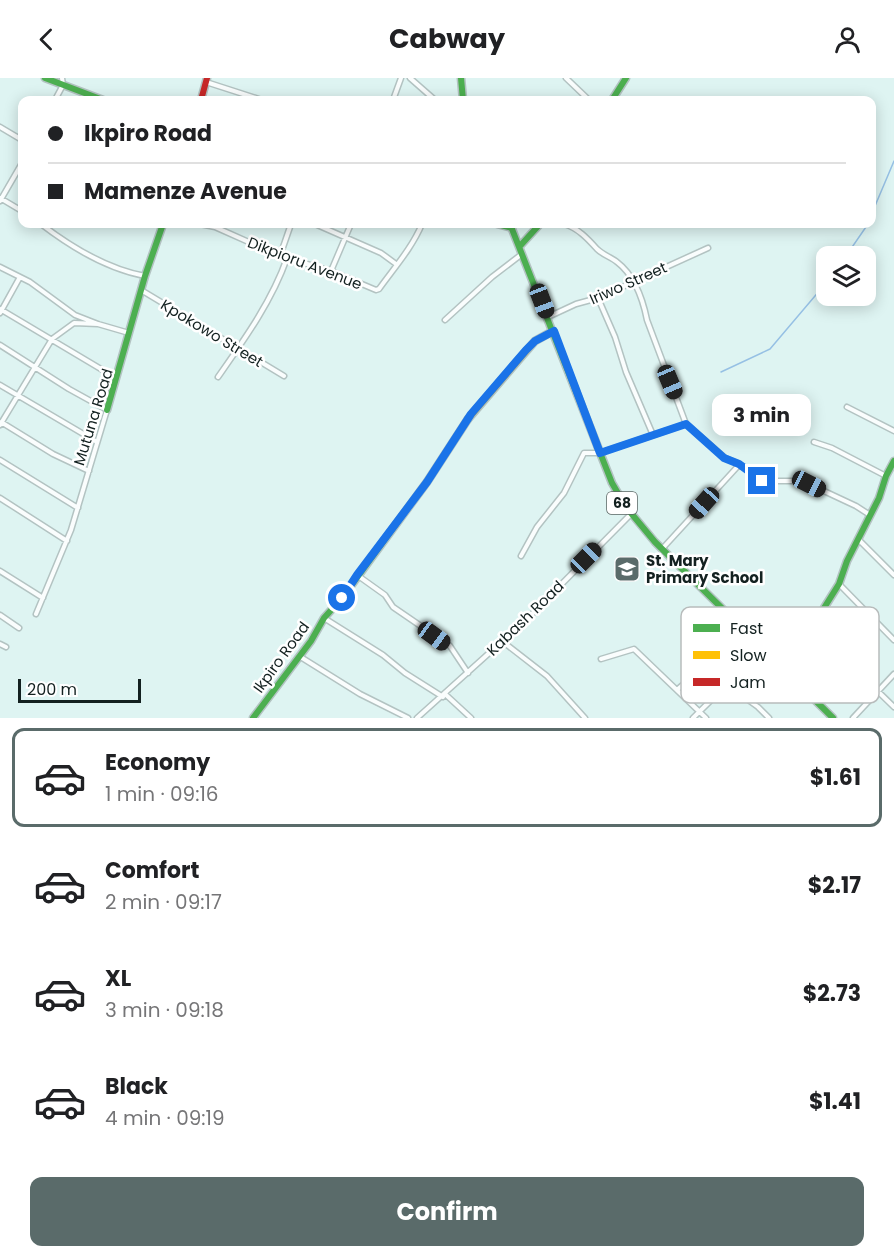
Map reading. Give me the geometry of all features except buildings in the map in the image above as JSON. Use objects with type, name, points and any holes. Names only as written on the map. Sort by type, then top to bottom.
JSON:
[{"type":"street","points":[[45,78],[62,81],[94,96]]},
{"type":"street","points":[[394,96],[401,78]]},
{"type":"street","points":[[410,78],[430,96]]},
{"type":"street","points":[[461,78],[463,96]]},
{"type":"street","points":[[566,78],[584,96]]},
{"type":"street","points":[[615,96],[626,78]]},
{"type":"street","points":[[202,96],[206,80],[251,96]]},
{"type":"street","points":[[56,96],[62,81]]},
{"type":"street","points":[[0,127],[18,138]]},
{"type":"street","points":[[18,169],[0,199],[18,209]]},
{"type":"street","points":[[46,228],[60,239],[106,264],[145,276]]},
{"type":"street","name":"Mutuna Road","points":[[36,614],[67,541],[78,508],[145,276],[162,228]]},
{"type":"street","name":"Dikpioru Avenue","points":[[221,228],[280,256],[331,271],[375,290],[379,289],[396,264]]},
{"type":"street","points":[[280,256],[290,228]]},
{"type":"street","points":[[325,228],[381,253],[396,264],[409,249],[420,228]]},
{"type":"street","points":[[331,271],[349,228]]},
{"type":"street","name":"68","points":[[512,228],[612,483],[630,515],[719,607]]},
{"type":"street","points":[[446,320],[521,250],[537,228]]},
{"type":"street","points":[[571,228],[587,237],[600,252],[620,264],[633,282],[644,305],[647,320],[686,424],[724,458],[739,464],[762,481],[795,481],[809,484],[870,515]]},
{"type":"street","name":"Iriwo Street","points":[[548,317],[576,304],[598,298],[708,248]]},
{"type":"street","points":[[218,377],[269,298],[287,258]]},
{"type":"street","points":[[0,267],[30,282],[75,315],[130,333]]},
{"type":"street","points":[[20,277],[1,310],[117,378]]},
{"type":"street","name":"Kpokowo Street","points":[[141,290],[284,376]]},
{"type":"street","points":[[598,298],[653,435]]},
{"type":"street","points":[[89,471],[53,454],[1,423],[52,339],[74,323],[98,324]]},
{"type":"street","name":"Ikpiro Road","points":[[253,718],[324,618],[342,598],[427,482],[471,414],[535,341],[554,331]]},
{"type":"street","points":[[0,345],[107,410]]},
{"type":"street","points":[[0,385],[97,442]]},
{"type":"street","points":[[847,407],[894,431]]},
{"type":"street","points":[[521,556],[537,527],[564,493],[584,453],[600,453],[686,424]]},
{"type":"street","points":[[814,442],[832,448],[886,476]]},
{"type":"street","points":[[0,460],[78,508]]},
{"type":"street","points":[[825,607],[839,584],[894,461]]},
{"type":"street","points":[[662,549],[739,464]]},
{"type":"street","points":[[0,498],[67,541]]},
{"type":"street","name":"Kabash Road","points":[[417,718],[527,619],[630,515]]},
{"type":"street","points":[[858,539],[894,575]]},
{"type":"street","points":[[0,571],[43,598]]},
{"type":"street","points":[[357,575],[384,596],[393,607],[450,646],[468,673]]},
{"type":"street","points":[[839,584],[862,607]]},
{"type":"street","points":[[0,615],[19,628]]},
{"type":"street","points":[[324,618],[383,655],[405,673],[444,695],[471,718]]},
{"type":"street","points":[[879,625],[894,640]]},
{"type":"street","points":[[502,641],[547,676],[585,718]]},
{"type":"street","points":[[0,644],[6,647]]},
{"type":"street","points":[[601,659],[634,649],[681,692]]},
{"type":"street","points":[[299,656],[360,694],[408,718]]},
{"type":"street","points":[[894,674],[879,692],[894,707]]},
{"type":"street","points":[[691,703],[706,718]]},
{"type":"street","points":[[693,718],[707,703]]},
{"type":"street","points":[[752,703],[769,718]]},
{"type":"street","name":"68","points":[[818,703],[833,718]]},
{"type":"street","points":[[853,718],[868,703]]},
{"type":"waterway","points":[[876,204],[894,161]]},
{"type":"waterway","points":[[853,246],[865,228]]},
{"type":"waterway","points":[[721,372],[770,349],[816,295]]},
{"type":"traffic: fast","points":[[45,78],[92,96]]},
{"type":"traffic: fast","points":[[461,78],[463,96]]},
{"type":"traffic: fast","points":[[615,96],[626,78]]},
{"type":"traffic: fast","points":[[107,410],[145,276],[162,228]]},
{"type":"traffic: fast","points":[[512,228],[612,483],[626,507],[655,542],[721,607]]},
{"type":"traffic: fast","points":[[520,246],[536,228]]},
{"type":"traffic: fast","points":[[253,718],[311,641],[324,618],[342,598],[427,482],[468,419]]},
{"type":"traffic: fast","points":[[825,607],[839,584],[847,561],[879,498],[894,461]]},
{"type":"traffic: fast","points":[[818,703],[833,718]]},
{"type":"traffic: slow","points":[[468,419],[535,341],[553,331]]},
{"type":"traffic: jam","points":[[202,96],[207,78]]},
{"type":"place","name":"St. Mary Primary School","points":[[627,569]]},
{"type":"route","points":[[342,598],[427,482],[471,414],[526,350],[535,341],[554,331],[600,453],[686,424],[724,458],[739,464],[762,481]]}]
